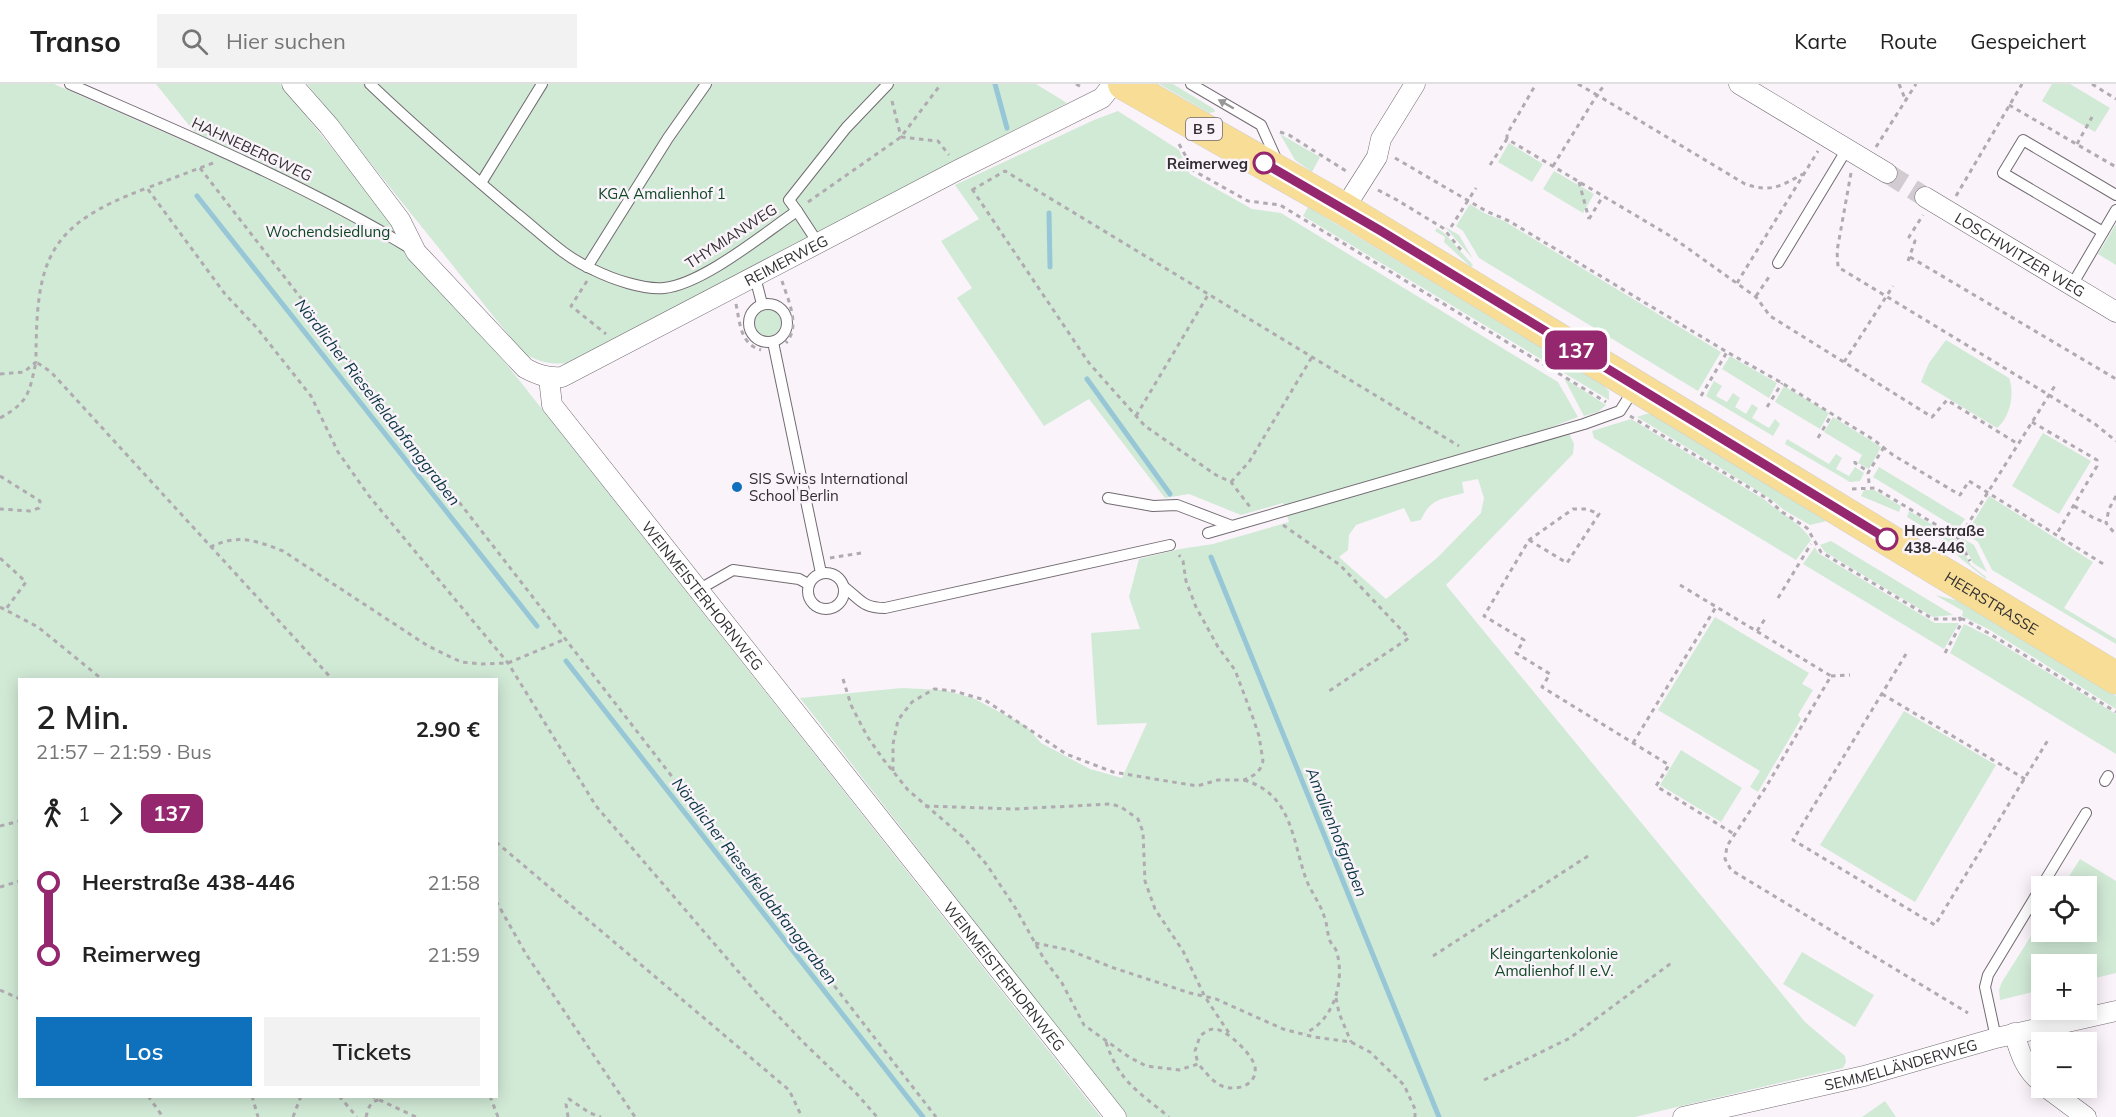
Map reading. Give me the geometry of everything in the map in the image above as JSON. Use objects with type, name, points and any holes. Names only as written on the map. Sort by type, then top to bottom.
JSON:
[{"type":"main road","name":"HEERSTRASSE","points":[[1113,89],[1283,174],[1344,209],[1628,398],[2116,678]]},
{"type":"street","points":[[292,84],[328,126],[400,220],[416,252],[525,368],[537,375],[549,378]]},
{"type":"street","points":[[1344,209],[1377,157],[1381,139],[1415,84]]},
{"type":"street","points":[[1739,84],[1827,137],[1856,158],[1887,173]]},
{"type":"street","name":"REIMERWEG","points":[[549,378],[562,377],[621,347],[1113,89]]},
{"type":"street","name":"LOSCHWITZER WEG","points":[[1929,199],[2116,312]]},
{"type":"street","name":"WEINMEISTERHORNWEG","points":[[549,378],[552,405],[1116,1117]]},
{"type":"street","name":"SEMMELLÄNDERWEG","points":[[1683,1117],[1864,1076],[2005,1036],[2116,1011]]},
{"type":"street","points":[[2005,1036],[2031,1073]]},
{"type":"street","points":[[2060,1098],[2086,1117]]},
{"type":"lane","name":"HAHNEBERGWEG","points":[[70,84],[317,195],[416,252]]},
{"type":"lane","name":"THYMIANWEG","points":[[370,84],[564,253],[590,268],[643,287],[663,288],[684,284],[703,275],[797,211],[789,200],[846,128],[888,84]]},
{"type":"lane","points":[[381,94],[387,84]]},
{"type":"lane","points":[[481,183],[542,84]]},
{"type":"lane","points":[[590,268],[668,138],[706,84]]},
{"type":"lane","points":[[1191,84],[1261,125],[1283,174]]},
{"type":"lane","points":[[2103,232],[2003,173],[2023,140],[2116,195]]},
{"type":"lane","points":[[1778,263],[1856,158]]},
{"type":"lane","points":[[2072,285],[2116,210]]},
{"type":"lane","points":[[797,211],[818,243]]},
{"type":"lane","points":[[755,277],[762,304]]},
{"type":"lane","points":[[774,346],[758,339],[749,330],[749,317],[762,304],[775,305],[780,308],[787,319],[785,332],[774,346],[820,573]]},
{"type":"lane","points":[[1208,533],[1584,424],[1628,398]]},
{"type":"lane","points":[[1108,498],[1153,506],[1177,505],[1232,526]]},
{"type":"lane","points":[[844,586],[844,593],[839,604],[828,610],[816,607],[811,602],[807,590],[808,584],[815,576],[826,572],[837,576],[844,586],[864,604],[873,608],[885,608],[1170,545]]},
{"type":"lane","points":[[698,590],[733,570],[799,579],[808,584]]},
{"type":"lane","points":[[2005,1036],[1985,987],[1988,975],[2086,813]]},
{"type":"path","points":[[888,84],[901,137]]},
{"type":"path","points":[[797,211],[901,137],[941,84]]},
{"type":"path","points":[[1076,84],[1113,89]]},
{"type":"path","points":[[1490,165],[1507,139],[1507,134],[1536,84]]},
{"type":"path","points":[[1578,84],[1745,184],[1764,189],[1773,188],[1803,174]]},
{"type":"path","points":[[1553,166],[1605,84]]},
{"type":"path","points":[[1899,84],[1906,101]]},
{"type":"path","points":[[1916,84],[1906,101],[1856,158],[1837,251],[1838,267],[2049,395],[2095,424],[2116,441]]},
{"type":"path","points":[[1949,211],[1954,198],[2022,84]]},
{"type":"path","points":[[2092,84],[2116,99]]},
{"type":"path","points":[[2009,105],[2116,167]]},
{"type":"path","points":[[2077,144],[2092,117]]},
{"type":"path","points":[[1280,132],[1289,135],[1353,174]]},
{"type":"path","points":[[901,137],[938,141],[952,160]]},
{"type":"path","points":[[1737,283],[1827,137]]},
{"type":"path","points":[[1507,139],[1672,237],[1756,297],[1770,316],[1932,417],[1947,400],[2018,444]]},
{"type":"path","points":[[1177,141],[1194,171],[1248,201],[1280,205],[1558,371],[1628,398],[1807,528],[1821,552],[1933,619],[1959,617],[1963,619],[2116,712]]},
{"type":"path","points":[[0,418],[15,410],[25,400],[36,362],[36,311],[39,290],[51,253],[61,239],[95,211],[115,200],[231,156]]},
{"type":"path","points":[[1395,158],[1486,211],[1509,221],[1727,352],[1782,382],[1833,413],[1893,455],[1960,495],[1969,481],[2105,565]]},
{"type":"path","points":[[200,168],[936,1117]]},
{"type":"path","points":[[972,189],[1005,171],[1472,456]]},
{"type":"path","points":[[1579,182],[1589,219],[1603,196]]},
{"type":"path","points":[[968,184],[1089,363],[1145,426],[1216,475],[1231,482],[1264,517],[1340,565],[1409,638],[1326,693]]},
{"type":"path","points":[[1373,187],[1443,228],[1465,254]]},
{"type":"path","points":[[147,188],[225,294],[257,328],[311,396],[338,452],[369,496],[508,663],[596,806],[761,998],[878,1117]]},
{"type":"path","points":[[1451,227],[1476,188]]},
{"type":"path","points":[[1929,199],[1910,237],[1915,241],[1909,259],[2116,380]]},
{"type":"path","points":[[1756,297],[1778,263]]},
{"type":"path","points":[[590,268],[571,306],[621,347]]},
{"type":"path","points":[[735,297],[744,339],[757,350],[783,346],[789,340],[794,323],[779,274]]},
{"type":"path","points":[[1844,362],[1893,286]]},
{"type":"path","points":[[1136,416],[1208,295]]},
{"type":"path","points":[[1701,396],[1727,352]]},
{"type":"path","points":[[2071,360],[2074,355]]},
{"type":"path","points":[[1231,482],[1249,462],[1312,357]]},
{"type":"path","points":[[0,374],[24,372],[36,362]]},
{"type":"path","points":[[36,362],[51,372],[331,678]]},
{"type":"path","points":[[1767,407],[1782,382]]},
{"type":"path","points":[[1961,535],[2056,384]]},
{"type":"path","points":[[1818,438],[1833,413]]},
{"type":"path","points":[[2032,422],[2097,460],[2097,466],[2056,535]]},
{"type":"path","points":[[1869,483],[1869,472],[1884,447]]},
{"type":"path","points":[[1855,461],[1869,472]]},
{"type":"path","points":[[0,476],[40,501],[39,508],[30,511],[0,509]]},
{"type":"path","points":[[2106,523],[2109,509],[2116,496]]},
{"type":"path","points":[[2073,506],[2092,518],[2106,523],[2116,534]]},
{"type":"path","points":[[1529,540],[1567,563],[1599,514],[1587,509],[1573,509],[1529,540],[1484,616],[1524,640],[1516,653],[1550,674],[1542,687],[1669,765],[1656,786],[1734,834]]},
{"type":"path","points":[[210,547],[224,540],[243,539],[283,551],[428,646],[461,662],[508,663],[565,639]]},
{"type":"path","points":[[1778,598],[1811,544]]},
{"type":"path","points":[[1170,545],[1180,549],[1179,554],[1183,561],[1186,581],[1196,607],[1218,647],[1235,670],[1259,736],[1263,761],[1254,776],[1244,780]]},
{"type":"path","points":[[818,561],[861,553]]},
{"type":"path","points":[[0,558],[26,582],[5,610]]},
{"type":"path","points":[[1680,585],[1831,676],[1850,675]]},
{"type":"path","points":[[0,607],[38,627],[102,678]]},
{"type":"path","points":[[1633,743],[1716,607]]},
{"type":"path","points":[[1946,653],[1961,624],[1959,617]]},
{"type":"path","points":[[1757,632],[1765,619]]},
{"type":"path","points":[[1906,654],[1793,840],[1935,926],[2048,740]]},
{"type":"path","points":[[1831,676],[1766,787],[1727,846],[1725,859],[1731,870],[1968,1013]]},
{"type":"path","points":[[843,680],[851,705],[867,736],[893,772],[925,806],[963,837],[978,854],[1002,887],[1034,943],[1062,983],[1084,1025],[1129,1057],[1146,1066],[1179,1070],[1198,1064]]},
{"type":"path","points":[[893,772],[893,744],[898,720],[912,702],[934,689],[954,691],[985,700],[1066,754],[1113,772],[1197,786],[1218,780],[1244,780],[1267,789],[1276,798],[1291,828],[1307,881],[1324,916],[1329,940],[1335,949],[1339,973],[1330,1012],[1322,1023],[1313,1030],[1303,1033]]},
{"type":"path","points":[[1882,694],[2025,779]]},
{"type":"path","points":[[925,806],[1014,809],[1111,804],[1129,811],[1138,819],[1143,832],[1145,881],[1155,909],[1183,951],[1205,997],[1230,1035],[1252,1059],[1255,1068],[1254,1077],[1248,1085],[1222,1086],[1198,1064],[1195,1051],[1200,1036],[1214,1029],[1230,1035]]},
{"type":"path","points":[[0,826],[18,822]]},
{"type":"path","points":[[498,844],[789,1090],[802,1117]]},
{"type":"path","points":[[1433,956],[1588,856]]},
{"type":"path","points":[[0,887],[18,881]]},
{"type":"path","points":[[498,905],[526,954],[635,1117]]},
{"type":"path","points":[[1034,943],[1062,948],[1111,967],[1241,1009],[1283,1029],[1314,1037],[1351,1042],[1370,1052],[1404,1085],[1415,1109],[1415,1117]]},
{"type":"path","points":[[1484,1080],[1570,1038],[1674,961]]},
{"type":"path","points":[[0,990],[18,998]]},
{"type":"path","points":[[1335,994],[1339,1013],[1351,1042]]},
{"type":"path","points":[[1105,1040],[1117,1071],[1140,1095],[1169,1117]]},
{"type":"path","points":[[149,1098],[163,1117]]},
{"type":"path","points":[[253,1098],[259,1116]]},
{"type":"path","points":[[293,1117],[300,1098]]},
{"type":"path","points":[[341,1098],[357,1117]]},
{"type":"path","points":[[376,1098],[416,1117]]},
{"type":"path","points":[[491,1098],[498,1117]]},
{"type":"path","points":[[366,1117],[370,1105],[375,1100],[381,1100]]},
{"type":"path","points":[[568,1117],[566,1104],[569,1100],[592,1116],[601,1117]]},
{"type":"green space","name":"Wochendsiedlung","points":[[0,84],[54,84],[211,153],[156,84],[280,84],[485,337],[1101,1117],[0,1117]]},
{"type":"green space","name":"KGA Amalienhof 1","points":[[307,84],[1036,84],[1067,103],[570,363],[557,364],[540,361],[523,353]]},
{"type":"green space","points":[[1159,84],[1173,84],[1214,109],[1215,112],[1209,113]]},
{"type":"green space","points":[[2052,84],[2070,84],[2110,108],[2095,132],[2042,101]]},
{"type":"green space","name":"Kleingartenkolonie Amalienhof II e.V.","points":[[1118,111],[1179,150],[1190,174],[1252,209],[1281,213],[1558,382],[1578,417],[1480,454],[1569,433],[1574,444],[1573,454],[1446,585],[1805,1022],[1845,1056],[1846,1062],[1843,1068],[1635,1117],[1127,1117],[800,698],[902,688],[943,690],[973,698],[1026,726],[1041,743],[1090,769],[1122,778],[1147,723],[1097,725],[1091,633],[1140,629],[1129,597],[1139,559],[1213,544],[1289,522],[1283,503],[1241,515],[1189,494],[1165,498],[1089,399],[1044,426],[957,298],[972,288],[941,241],[979,219],[955,185]],"holes":[[[1478,479],[1484,498],[1481,513],[1437,558],[1386,599],[1339,557],[1348,550],[1349,535],[1356,525],[1404,508],[1411,522],[1421,520],[1433,503],[1464,493],[1462,482]]]},
{"type":"green space","points":[[1280,134],[1320,157],[1312,172],[1295,160]]},
{"type":"green space","points":[[1509,143],[1543,164],[1532,182],[1498,162]]},
{"type":"green space","points":[[1554,171],[1594,194],[1583,213],[1543,189]]},
{"type":"green space","points":[[1470,204],[1504,221],[1721,352],[1698,391],[1479,258],[1463,231],[1456,226]]},
{"type":"green space","points":[[1308,207],[1602,384],[1609,391],[1609,400],[1303,216]]},
{"type":"green space","points":[[2116,224],[2116,265],[2098,254]]},
{"type":"green space","points":[[1445,227],[1459,235],[1473,259]]},
{"type":"green space","points":[[1437,228],[1473,265],[1471,267],[1444,242],[1445,237],[1435,231]]},
{"type":"green space","points":[[768,310],[777,314],[781,323],[777,332],[768,336],[759,332],[755,323],[759,314]]},
{"type":"green space","points":[[1946,340],[2009,378],[2010,405],[2005,418],[1997,428],[1921,382],[1929,363]]},
{"type":"green space","points":[[1730,356],[1777,383],[1769,398],[1722,369]]},
{"type":"green space","points":[[1564,378],[1606,405],[1598,412],[1584,416]]},
{"type":"green space","points":[[1714,381],[1722,386],[1716,396],[1727,402],[1733,393],[1740,398],[1735,407],[1746,414],[1752,404],[1758,408],[1752,418],[1769,428],[1775,419],[1780,424],[1773,436],[1706,396]]},
{"type":"green space","points":[[1784,386],[1829,413],[1820,429],[1775,402]]},
{"type":"green space","points":[[1655,414],[1827,521],[1810,525],[1784,510],[1771,499],[1637,417]]},
{"type":"green space","points":[[1833,417],[1881,447],[1869,469],[1858,463],[1862,455],[1824,432]]},
{"type":"green space","points":[[1631,419],[1765,500],[1796,524],[1811,540],[1796,560],[1594,438],[1592,431]]},
{"type":"green space","points":[[2043,433],[2091,461],[2059,514],[2012,486]]},
{"type":"green space","points":[[1787,439],[1829,464],[1836,454],[1842,458],[1836,469],[1849,476],[1855,467],[1864,473],[1860,481],[1850,482],[1785,444]]},
{"type":"green space","points":[[1879,467],[1965,519],[1958,529],[1873,477]]},
{"type":"green space","points":[[1864,490],[1874,490],[1901,506],[1899,512],[1861,496]]},
{"type":"green space","points":[[1989,496],[2093,562],[2064,608],[2116,639],[2116,644],[1992,570],[1978,542],[1966,534]]},
{"type":"green space","points":[[1909,511],[1938,528],[1935,534],[1907,517]]},
{"type":"green space","points":[[1947,534],[1957,540],[1971,565],[1986,579],[1948,548],[1950,543],[1943,539]]},
{"type":"green space","points":[[1960,537],[1974,545],[1987,572],[1973,563]]},
{"type":"green space","points":[[1831,541],[1953,615],[1933,617],[1825,552],[1820,545]]},
{"type":"green space","points":[[1815,547],[1818,553],[1935,623],[1959,623],[1944,649],[1803,564]]},
{"type":"green space","points":[[1935,595],[1963,602],[2116,696],[2116,709],[1990,630],[1962,616],[1963,611]]},
{"type":"green space","points":[[1715,617],[1809,673],[1802,684],[1813,690],[1798,715],[1801,719],[1758,792],[1750,787],[1760,771],[1658,710]]},
{"type":"green space","points":[[1964,624],[1990,637],[2116,714],[2116,754],[1950,653]]},
{"type":"green space","points":[[1904,711],[1996,765],[1915,902],[1820,845]]},
{"type":"green space","points":[[1681,750],[1742,788],[1721,822],[1660,785]]},
{"type":"green space","points":[[2080,859],[2116,881],[2116,973],[2097,978],[2097,954],[2031,954],[2031,992],[2000,1000],[1999,990],[2002,982],[2031,936],[2031,942],[2097,942],[2097,876],[2069,876]]},
{"type":"green space","points":[[1802,952],[1874,995],[1855,1027],[1783,984]]},
{"type":"green space","points":[[1885,1101],[1896,1117],[1862,1117]]},
{"type":"waterway","name":"Amalienhofgraben","points":[[995,84],[1007,128]]},
{"type":"waterway","name":"Nördlicher Rieselfeldabfanggraben","points":[[197,196],[537,626]]},
{"type":"waterway","name":"Amalienhofgraben","points":[[1049,213],[1050,267]]},
{"type":"waterway","name":"Amalienhofgraben","points":[[1087,379],[1170,494]]},
{"type":"waterway","name":"Amalienhofgraben","points":[[1211,557],[1439,1117]]},
{"type":"waterway","name":"Nördlicher Rieselfeldabfanggraben","points":[[566,661],[923,1117]]},
{"type":"tunnel","points":[[1887,173],[1925,197]]},
{"type":"bus line","name":"137","points":[[1264,163],[1381,231],[1887,539]]},
{"type":"place","name":"Reimerweg","points":[[1264,163]]},
{"type":"place","name":"SIS Swiss International School Berlin","points":[[737,487]]},
{"type":"place","name":"Heerstraße 438-446","points":[[1887,539]]}]
